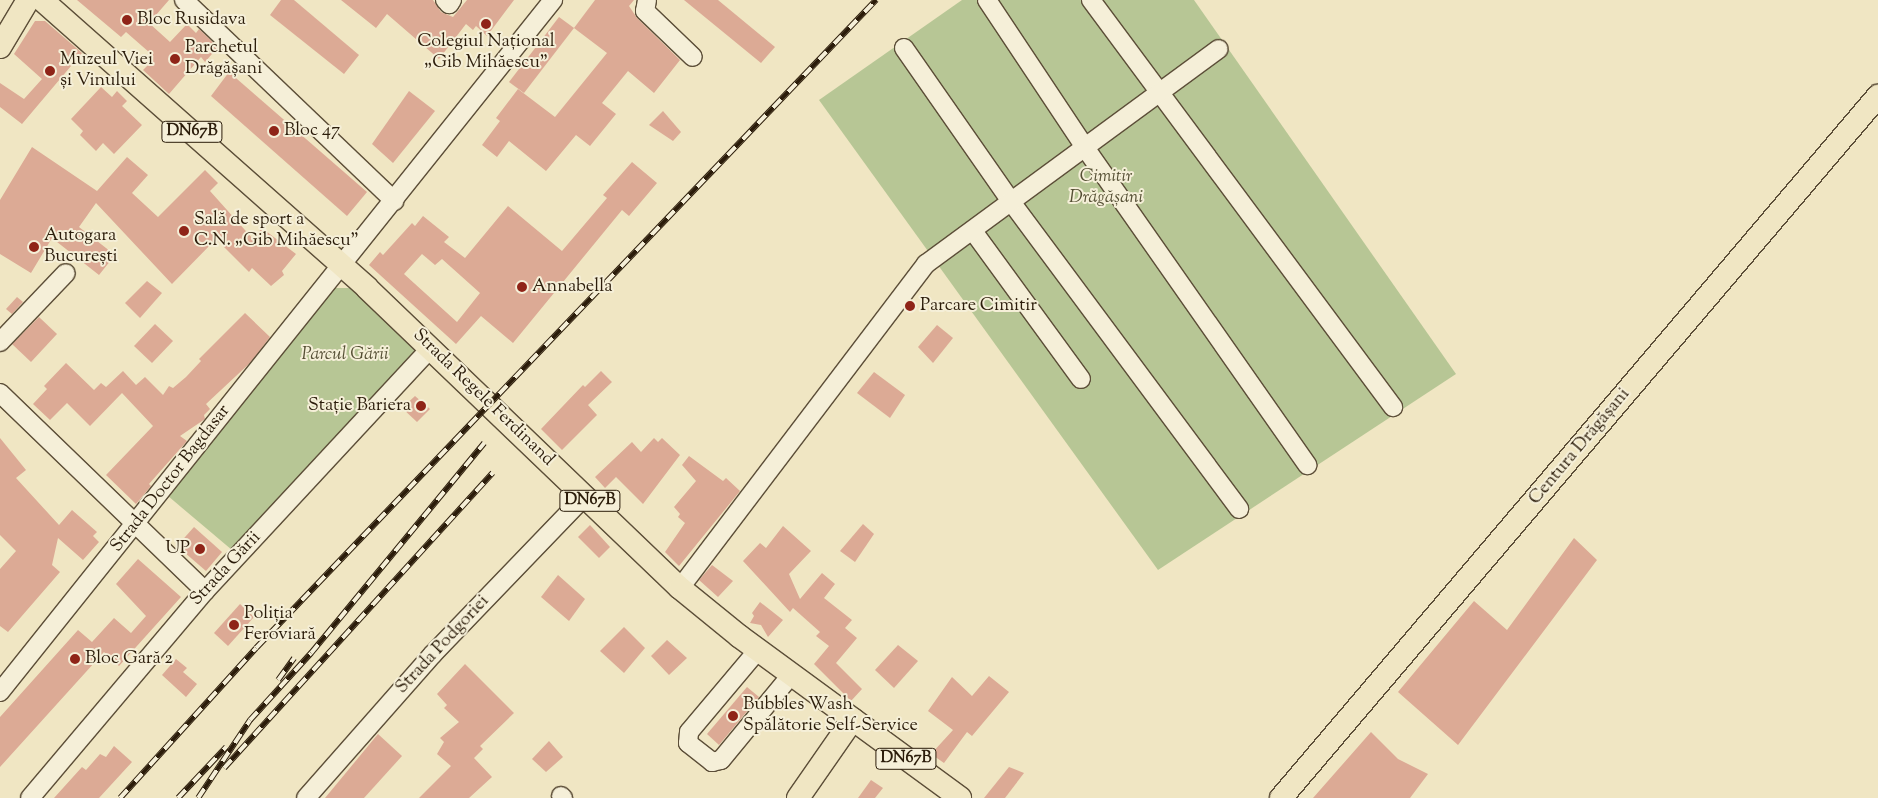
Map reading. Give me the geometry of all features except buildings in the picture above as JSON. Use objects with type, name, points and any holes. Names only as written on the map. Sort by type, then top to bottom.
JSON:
[{"type":"main road","points":[[0,47],[28,0]]},
{"type":"main road","name":"Strada Regele Ferdinand","points":[[42,0],[342,265],[680,588],[791,675],[960,798]]},
{"type":"main road","name":"Centura Drăgășani","points":[[1281,798],[1878,96]]},
{"type":"main road","points":[[798,798],[853,719]]},
{"type":"street","points":[[184,0],[394,202]]},
{"type":"street","points":[[445,0],[449,4],[452,0]]},
{"type":"street","name":"Strada Doctor Bagdasar","points":[[0,692],[394,202],[553,0]]},
{"type":"street","points":[[647,0],[645,11],[693,57]]},
{"type":"street","points":[[988,0],[1086,148],[1307,465]]},
{"type":"street","points":[[1091,0],[1393,407]]},
{"type":"street","points":[[904,48],[1012,203],[1239,509]]},
{"type":"street","points":[[680,588],[926,264],[1219,50]]},
{"type":"street","points":[[972,231],[1081,380]]},
{"type":"street","points":[[0,342],[66,273]]},
{"type":"street","name":"Strada Gării","points":[[30,798],[205,591],[431,348]]},
{"type":"street","points":[[0,393],[134,525],[205,591]]},
{"type":"street","name":"Strada Podgoriei","points":[[306,798],[432,655],[585,496]]},
{"type":"street","points":[[758,650],[689,732],[688,743],[712,762],[721,760],[791,675]]},
{"type":"green space","name":"Cimitir Drăgășani","points":[[962,0],[1194,0],[1456,374],[1158,570],[819,100]]},
{"type":"green space","name":"Parcul Gării","points":[[333,288],[351,288],[416,352],[232,550],[168,496]]},
{"type":"railway","points":[[120,798],[256,648],[876,0]]},
{"type":"railway","points":[[198,798],[250,720],[311,653],[484,443]]},
{"type":"railway","points":[[224,768],[492,473]]},
{"type":"railway","points":[[278,680],[294,658]]},
{"type":"railway","points":[[178,798],[226,747]]},
{"type":"place","name":"Bloc Rusidava","points":[[127,20]]},
{"type":"place","name":"Colegiul Național „Gib Mihăescu”","points":[[486,24]]},
{"type":"place","name":"Parchetul Drăgășani","points":[[175,59]]},
{"type":"place","name":"Muzeul Viei și Vinului","points":[[50,71]]},
{"type":"place","name":"Bloc 47","points":[[274,131]]},
{"type":"place","name":"Sală de sport a C.N. „Gib Mihăescu”","points":[[184,231]]},
{"type":"place","name":"Autogara București","points":[[34,247]]},
{"type":"place","name":"Annabella","points":[[522,287]]},
{"type":"place","name":"Parcare Cimitir","points":[[910,306]]},
{"type":"place","name":"Stație Bariera","points":[[421,406]]},
{"type":"place","name":"UP","points":[[200,549]]},
{"type":"place","name":"Poliția Feroviară","points":[[234,625]]},
{"type":"place","name":"Bloc Gară 2","points":[[75,659]]},
{"type":"place","name":"Bubbles Wash Spălătorie Self-Service","points":[[733,716]]}]
